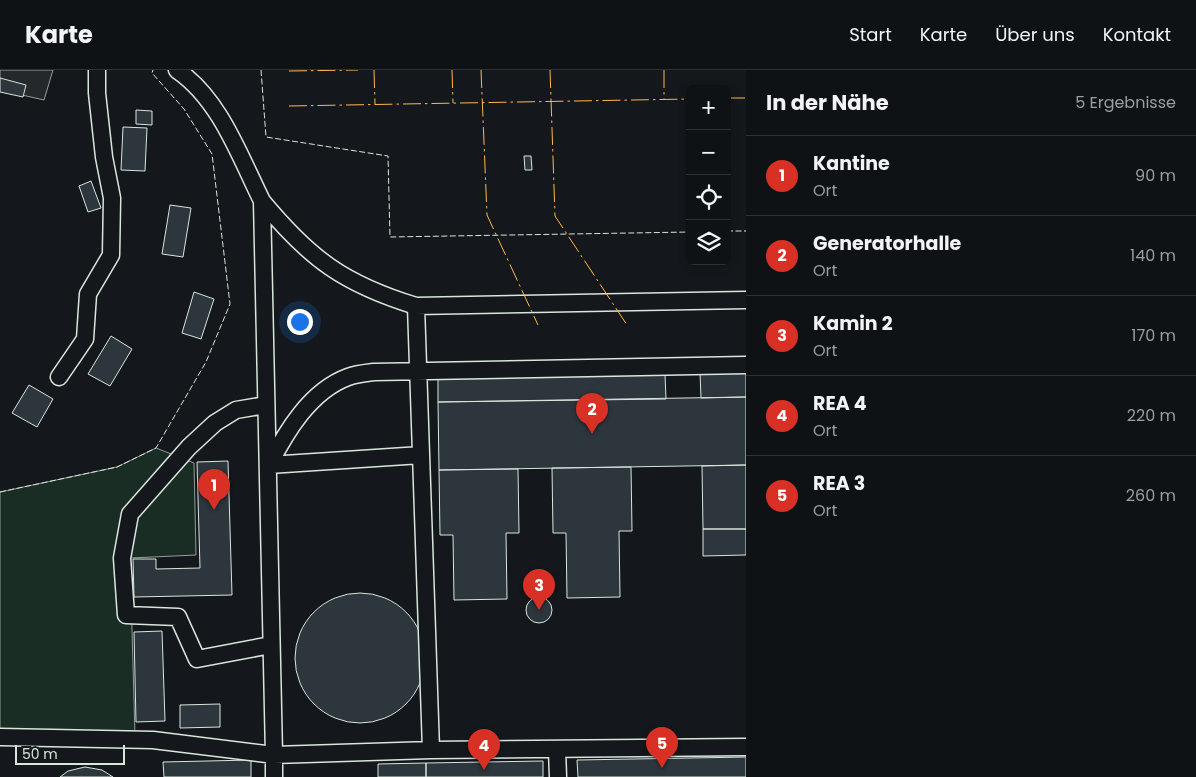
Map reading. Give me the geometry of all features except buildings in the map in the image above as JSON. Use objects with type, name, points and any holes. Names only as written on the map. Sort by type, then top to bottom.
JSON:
[{"type":"street","points":[[59,377],[85,339],[88,294],[110,255],[112,198],[104,157],[97,93],[97,70]]},
{"type":"street","points":[[177,70],[203,92],[230,136],[262,201],[290,235],[313,256],[339,275],[373,292],[416,306],[746,300]]},
{"type":"street","points":[[262,201],[274,777]]},
{"type":"street","points":[[416,306],[431,750]]},
{"type":"street","points":[[269,465],[284,434],[309,406],[331,386],[348,377],[374,372],[418,370],[746,365]]},
{"type":"street","points":[[266,405],[236,410],[215,423],[189,447],[130,514],[122,558],[126,615],[178,617],[197,659],[271,645]]},
{"type":"street","points":[[269,465],[421,455]]},
{"type":"street","points":[[0,737],[153,740],[274,755],[431,750],[746,747]]},
{"type":"street","points":[[557,749],[558,777]]},
{"type":"green space","points":[[156,448],[194,463],[196,555],[130,558],[135,736],[0,735],[0,492],[117,467]]},
{"type":"shaded area","points":[[0,70],[53,70],[44,100],[0,90]]},
{"type":"fence","points":[[0,492],[117,467],[156,448],[206,362],[230,304],[212,154],[184,109],[152,73],[153,70]]},
{"type":"fence","points":[[261,70],[266,137],[388,156],[390,237],[686,232]]},
{"type":"fence","points":[[731,231],[746,231]]},
{"type":"power","points":[[289,71],[358,70]]},
{"type":"power","points":[[374,70],[375,104]]},
{"type":"power","points":[[452,70],[453,103]]},
{"type":"power","points":[[481,70],[487,215],[538,325]]},
{"type":"power","points":[[550,70],[555,216],[627,325]]},
{"type":"power","points":[[664,70],[664,99]]},
{"type":"power","points":[[731,98],[746,98]]},
{"type":"power","points":[[289,106],[686,99]]},
{"type":"place","name":"Generatorhalle","points":[[592,434]]},
{"type":"place","name":"Kantine","points":[[214,510]]},
{"type":"place","name":"Kamin 2","points":[[539,610]]},
{"type":"place","name":"REA 3","points":[[662,768]]},
{"type":"place","name":"REA 4","points":[[484,770]]}]
